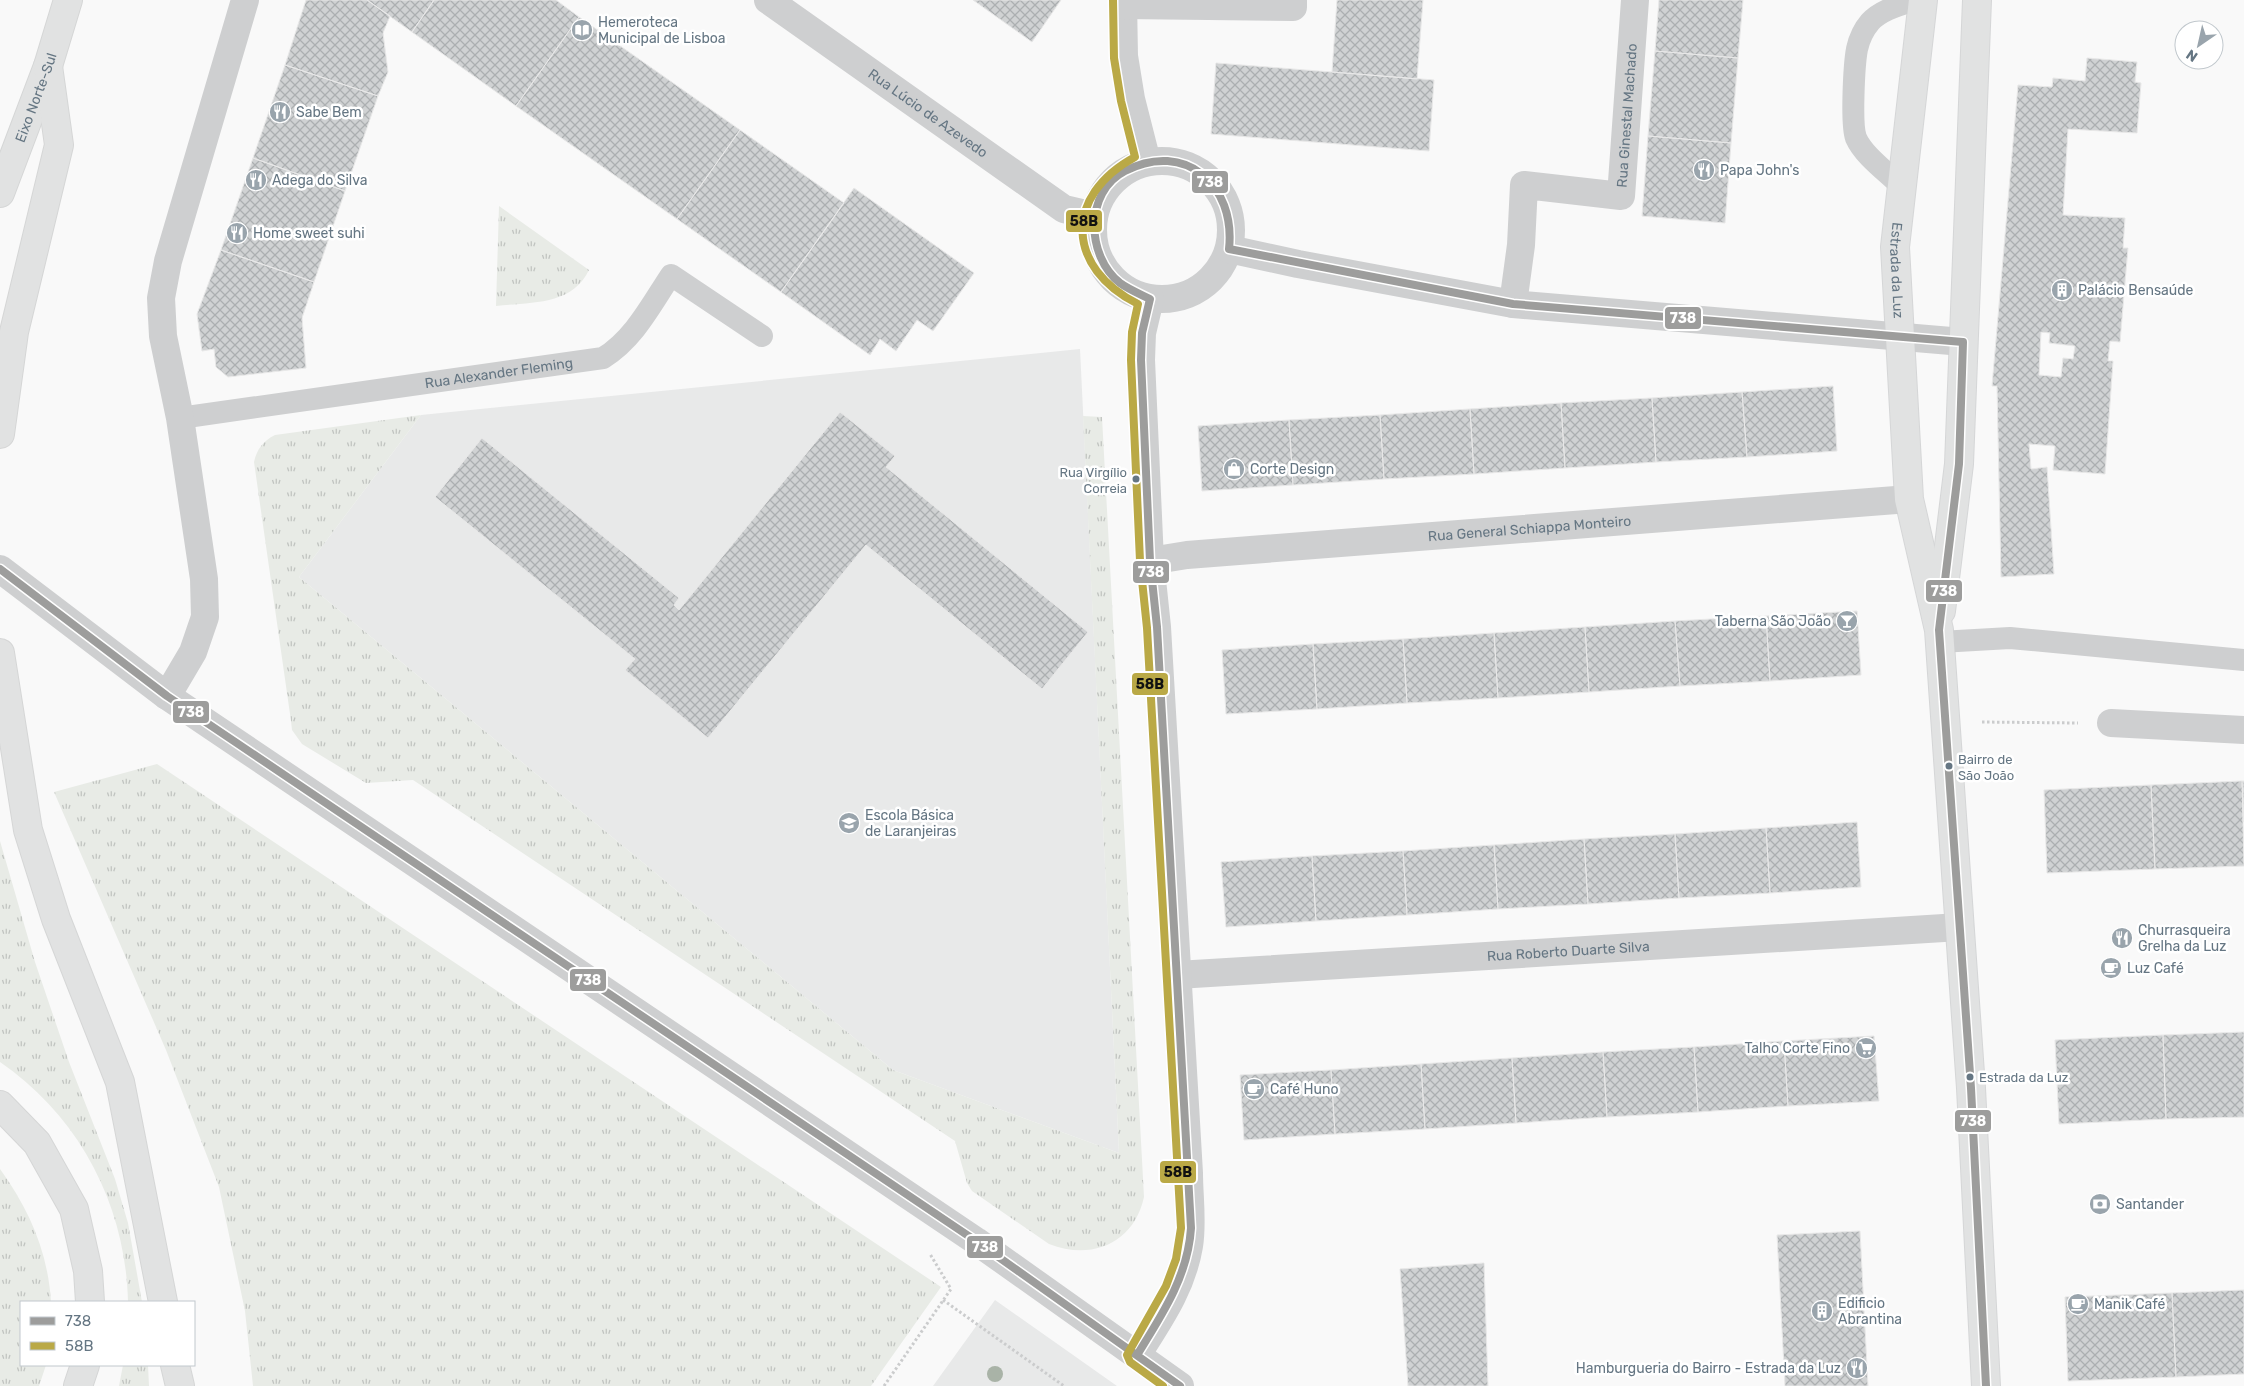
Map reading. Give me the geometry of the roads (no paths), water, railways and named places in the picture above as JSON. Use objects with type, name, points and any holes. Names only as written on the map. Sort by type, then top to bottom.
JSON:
[{"type":"main road","name":"Eixo Norte-Sul","points":[[0,193],[48,66],[68,0]]},
{"type":"main road","name":"Estrada da Luz","points":[[1923,0],[1895,247],[1909,500],[1939,636],[1972,1088],[1986,1386]]},
{"type":"main road","name":"Estrada da Luz","points":[[1939,636],[1959,464],[1978,0]]},
{"type":"main road","points":[[0,434],[14,332],[59,145],[48,66]]},
{"type":"main road","points":[[0,653],[28,830],[56,920],[120,1082],[163,1301]]},
{"type":"main road","points":[[0,1105],[37,1143],[74,1209],[88,1271],[90,1301]]},
{"type":"main road","points":[[78,1386],[85,1366]]},
{"type":"main road","points":[[175,1366],[180,1386]]},
{"type":"street","points":[[167,696],[193,652],[204,618],[204,579],[180,418],[163,336],[161,298],[168,261],[245,0]]},
{"type":"street","name":"Rua Lúcio de Azevedo","points":[[768,0],[1064,209],[1094,216]]},
{"type":"street","points":[[1147,162],[1131,99],[1124,56],[1123,2],[1293,7],[1293,0]]},
{"type":"street","name":"Rua Ginestal Machado","points":[[1513,304],[1521,244],[1524,186],[1621,196],[1635,0]]},
{"type":"street","points":[[1167,161],[1187,165],[1204,176],[1219,190],[1230,216],[1232,229],[1229,249],[1221,268],[1207,283],[1190,294],[1170,299],[1150,299],[1132,293],[1117,283],[1105,269],[1096,253],[1093,235],[1094,216],[1100,198],[1112,182],[1128,170],[1147,162],[1167,161]]},
{"type":"street","points":[[1229,249],[1298,264],[1513,304],[1963,342]]},
{"type":"street","points":[[1137,1355],[1169,1306],[1182,1277],[1189,1244],[1189,1173],[1157,627],[1150,561],[1141,360],[1142,333],[1150,299]]},
{"type":"street","name":"Rua General Schiappa Monteiro","points":[[1150,561],[1187,555],[1909,500]]},
{"type":"street","points":[[0,568],[167,696],[976,1241],[1180,1386]]},
{"type":"street","points":[[2111,723],[2244,730]]},
{"type":"street","name":"Rua Roberto Duarte Silva","points":[[1177,975],[1960,927]]},
{"type":"lane","points":[[1901,186],[1861,146],[1856,137],[1853,123],[1857,50],[1870,21],[1883,12],[1915,0]]},
{"type":"lane","name":"Rua Alexander Fleming","points":[[180,418],[603,358],[619,348],[631,334],[671,275],[762,336]]},
{"type":"lane","points":[[1939,636],[2010,638],[2244,660]]},
{"type":"place","name":"Hemeroteca Municipal de Lisboa","points":[[582,30]]},
{"type":"place","name":"Sabe Bem","points":[[280,112]]},
{"type":"place","name":"Papa John's","points":[[1704,170]]},
{"type":"place","name":"Adega do Silva","points":[[256,180]]},
{"type":"place","name":"Home sweet suhi","points":[[237,233]]},
{"type":"place","name":"Palácio Bensaúde","points":[[2062,290]]},
{"type":"place","name":"Corte Design","points":[[1234,469]]},
{"type":"place","name":"Rua Virgílio Correia","points":[[1136,479]]},
{"type":"place","name":"Taberna São João","points":[[1847,621]]},
{"type":"place","name":"Bairro de São João","points":[[1949,766]]},
{"type":"place","name":"Escola Básica de Laranjeiras","points":[[849,823]]},
{"type":"place","name":"Churrasqueira Grelha da Luz","points":[[2122,938]]},
{"type":"place","name":"Luz Café","points":[[2111,968]]},
{"type":"place","name":"Talho Corte Fino","points":[[1866,1048]]},
{"type":"place","name":"Estrada da Luz","points":[[1970,1077]]},
{"type":"place","name":"Café Huno","points":[[1254,1089]]},
{"type":"place","name":"Santander","points":[[2100,1204]]},
{"type":"place","name":"Manik Café","points":[[2078,1304]]},
{"type":"place","name":"Edificio Abrantina","points":[[1822,1311]]},
{"type":"place","name":"Hamburgueria do Bairro - Estrada da Luz","points":[[1857,1368]]}]
